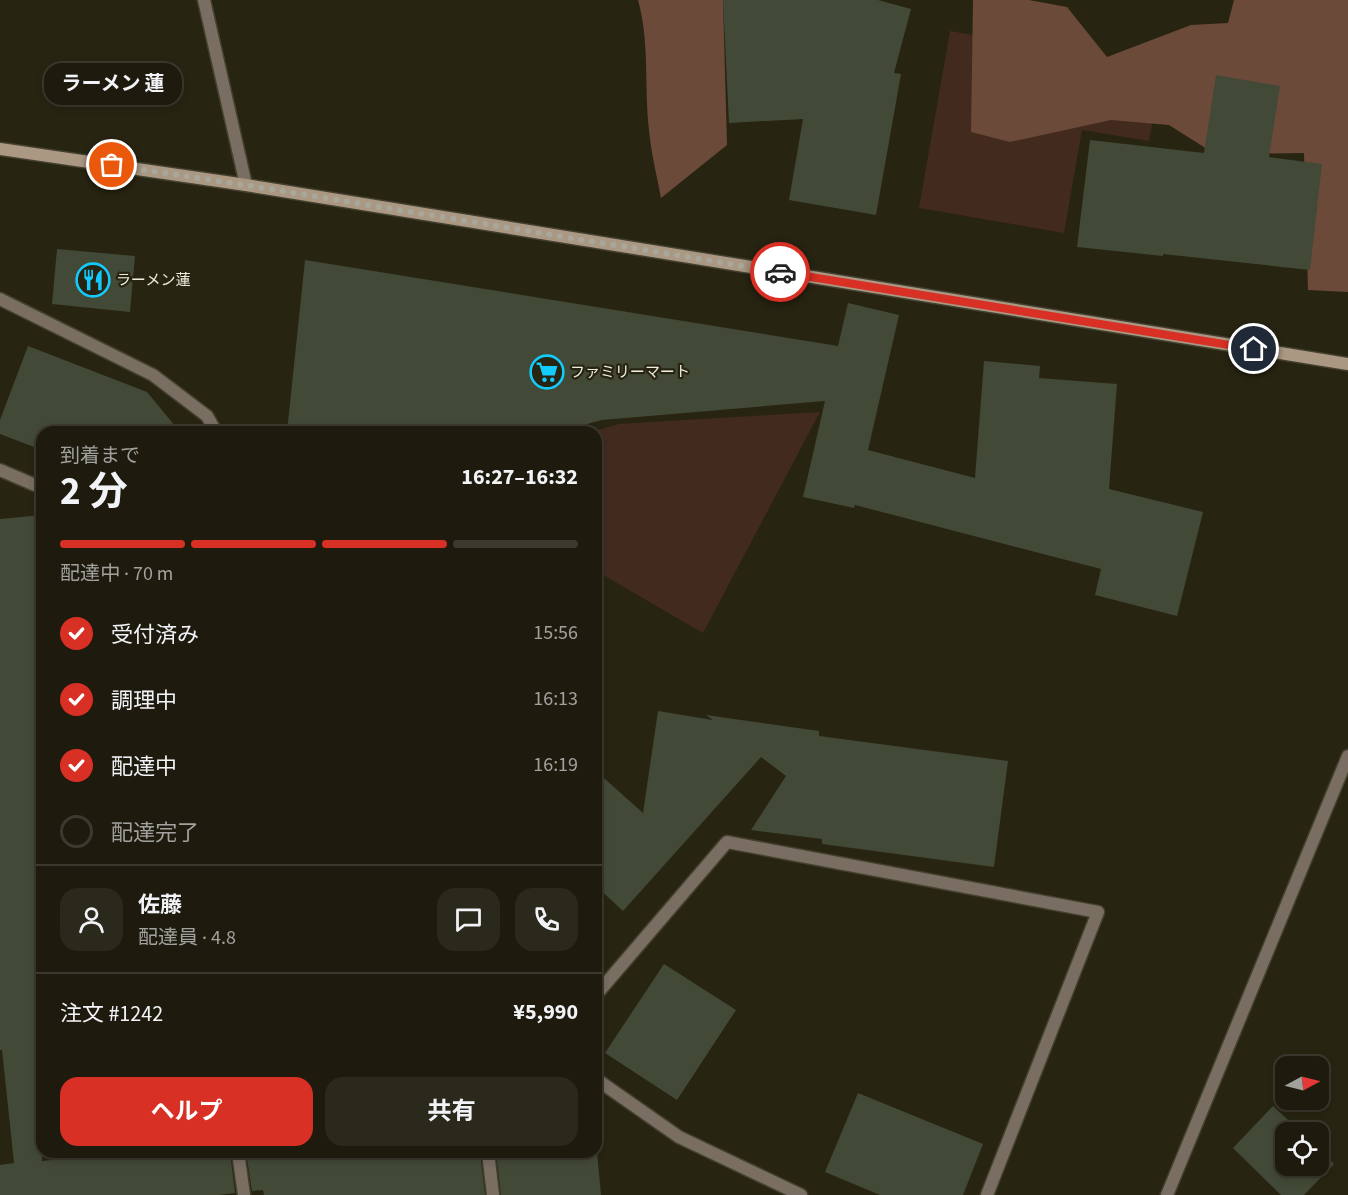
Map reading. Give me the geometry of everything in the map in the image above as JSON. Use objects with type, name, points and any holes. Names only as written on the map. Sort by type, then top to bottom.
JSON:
[{"type":"street","points":[[204,0],[246,185]]},
{"type":"street","points":[[0,149],[246,185],[1348,364]]},
{"type":"street","points":[[0,299],[153,375],[207,416],[213,426]]},
{"type":"street","points":[[0,470],[36,485]]},
{"type":"street","points":[[1167,1195],[1348,756]]},
{"type":"street","points":[[602,988],[728,842],[1098,912],[987,1195]]},
{"type":"street","points":[[602,1083],[679,1137],[801,1195]]},
{"type":"street","points":[[239,1158],[244,1195]]},
{"type":"street","points":[[489,1158],[493,1195]]},
{"type":"shaded area","points":[[638,0],[723,0],[727,145],[661,198],[650,139],[644,32]]},
{"type":"shaded area","points":[[973,0],[1029,0],[1067,7],[1107,57],[1191,25],[1228,23],[1234,0],[1348,0],[1348,292],[1308,290],[1304,153],[1215,154],[1169,125],[1111,120],[1010,142],[971,132]]},
{"type":"shaded area","points":[[950,31],[1162,68],[1149,141],[1082,130],[1064,233],[919,208]]},
{"type":"shaded area","points":[[820,412],[703,633],[602,574],[602,429],[619,424]]},
{"type":"building","points":[[723,0],[878,0],[911,9],[894,73],[901,74],[876,215],[789,200],[803,119],[729,123]]},
{"type":"building","points":[[1216,75],[1280,86],[1269,157],[1322,164],[1310,270],[1077,247],[1090,140],[1204,153]]},
{"type":"building","name":"ラーメン蓮","points":[[57,249],[135,256],[130,312],[52,304]]},
{"type":"building","points":[[305,260],[838,346],[848,303],[899,315],[868,450],[975,478],[984,361],[1040,366],[1039,378],[1117,384],[1109,489],[1203,512],[1177,616],[1095,595],[1101,569],[855,505],[854,508],[803,497],[825,401],[602,420],[580,426],[288,426]]},
{"type":"building","points":[[28,346],[147,392],[175,426],[36,426],[36,448],[0,434],[0,420]]},
{"type":"building","points":[[36,516],[36,1158],[42,1158],[42,1161],[70,1158],[231,1158],[235,1193],[219,1195],[0,1195],[0,1165],[14,1163],[2,1050],[0,1050],[0,519]]},
{"type":"building","points":[[658,711],[713,720],[706,715],[819,731],[819,736],[1008,761],[994,867],[822,844],[822,839],[751,830],[786,776],[761,757],[623,911],[602,892],[602,776],[643,813]]},
{"type":"building","points":[[664,964],[736,1010],[677,1100],[605,1053]]},
{"type":"building","points":[[858,1093],[983,1144],[963,1195],[880,1195],[825,1172]]},
{"type":"building","points":[[1273,1106],[1290,1122],[1275,1122],[1275,1176],[1322,1176],[1304,1195],[1281,1195],[1233,1148]]},
{"type":"building","points":[[247,1158],[481,1158],[485,1195],[264,1195],[263,1190],[252,1191]]},
{"type":"building","points":[[497,1158],[598,1158],[601,1195],[501,1195]]},
{"type":"building","points":[[1329,1159],[1334,1164],[1329,1169]]},
{"type":"way so far","points":[[112,165],[780,272]]},
{"type":"place","name":"ラーメン 蓮","points":[[112,165]]},
{"type":"place","name":"ラーメン蓮","points":[[93,280]]},
{"type":"place","name":"ファミリーマート","points":[[547,372]]},
{"type":"route","points":[[780,272],[1254,349]]}]
